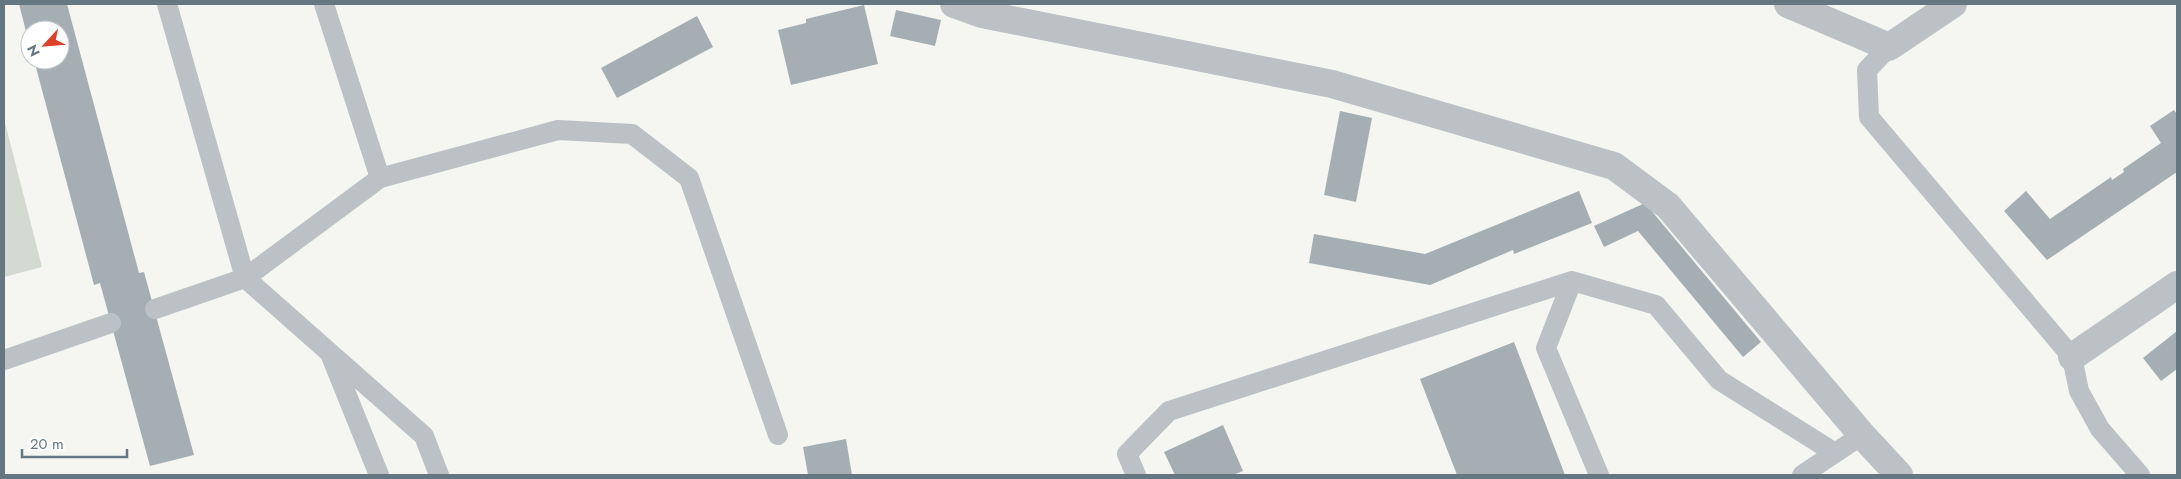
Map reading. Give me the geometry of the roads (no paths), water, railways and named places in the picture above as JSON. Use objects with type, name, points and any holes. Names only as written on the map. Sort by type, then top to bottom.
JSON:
[{"type":"street","points":[[954,4],[982,14],[1332,84],[1614,166],[1668,206],[1862,435],[1899,475]]},
{"type":"street","points":[[1788,4],[1889,47],[1953,4]]},
{"type":"street","points":[[2072,357],[2177,286]]},
{"type":"lane","points":[[167,4],[245,278],[424,436],[439,475]]},
{"type":"lane","points":[[324,4],[380,178]]},
{"type":"lane","points":[[1889,47],[1867,70],[1869,117],[2072,357],[2079,391],[2100,429],[2140,475]]},
{"type":"lane","points":[[155,309],[245,278],[380,178],[558,130],[632,134],[689,178],[778,435]]},
{"type":"lane","points":[[1136,475],[1127,454],[1169,411],[1572,281],[1656,305],[1719,380],[1835,453]]},
{"type":"lane","points":[[1572,281],[1546,348],[1599,475]]},
{"type":"lane","points":[[4,360],[111,323]]},
{"type":"lane","points":[[330,352],[379,475]]},
{"type":"lane","points":[[1802,475],[1862,435]]}]
